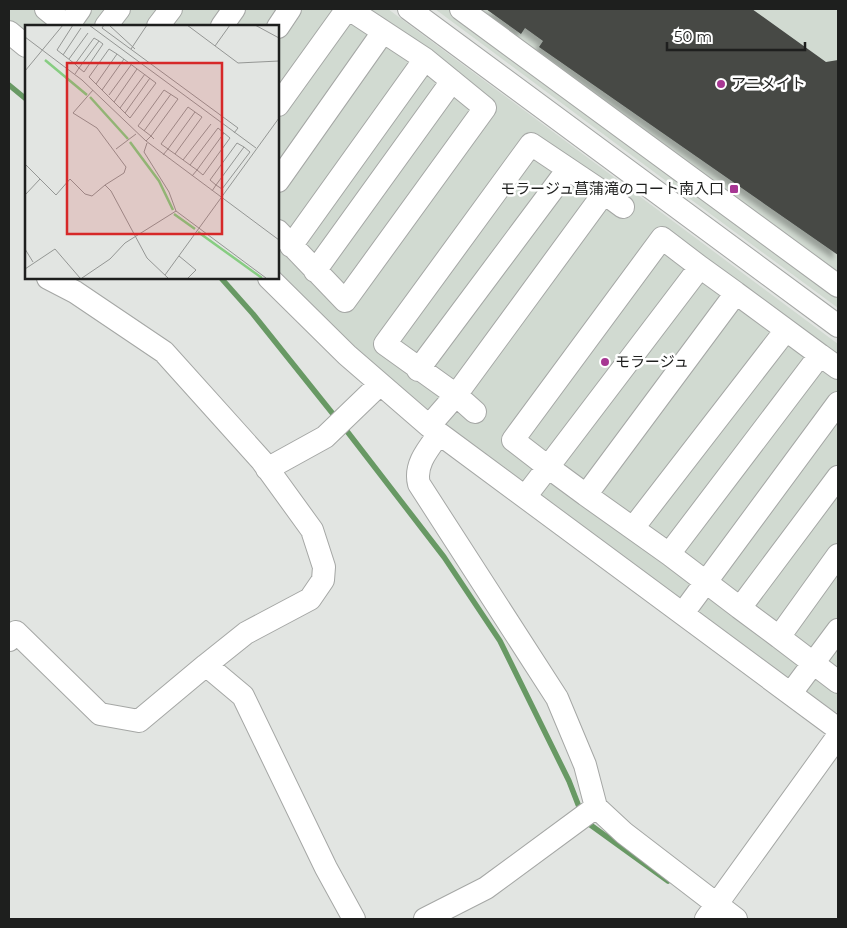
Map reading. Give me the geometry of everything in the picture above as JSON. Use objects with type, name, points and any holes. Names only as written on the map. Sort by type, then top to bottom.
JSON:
[{"type":"street","points":[[46,9],[67,25]]},
{"type":"street","points":[[69,25],[80,9]]},
{"type":"street","points":[[107,25],[119,9]]},
{"type":"street","points":[[159,25],[171,9]]},
{"type":"street","points":[[223,25],[234,9]]},
{"type":"street","points":[[279,26],[290,9]]},
{"type":"street","points":[[279,104],[348,9],[425,59],[485,108],[344,301],[284,238],[425,59]]},
{"type":"street","points":[[409,9],[838,326]]},
{"type":"street","points":[[461,9],[838,286]]},
{"type":"street","points":[[9,32],[25,45]]},
{"type":"street","points":[[279,180],[382,32]]},
{"type":"street","points":[[315,271],[452,81]]},
{"type":"street","points":[[475,412],[456,395],[418,370],[385,344],[531,144],[623,207]]},
{"type":"street","points":[[418,370],[568,169]]},
{"type":"street","points":[[604,193],[456,395],[434,430],[416,473],[419,484],[557,698],[585,765],[596,807],[711,912],[736,919]]},
{"type":"street","points":[[669,554],[829,362],[662,238],[513,440],[586,495],[706,581],[838,682]]},
{"type":"street","points":[[525,497],[700,267]]},
{"type":"street","points":[[9,640],[16,632],[100,714],[139,721],[246,633],[310,599],[323,580],[324,567],[312,530],[267,468],[164,352],[75,292],[50,279]]},
{"type":"street","points":[[270,279],[379,385],[434,430],[792,693],[838,729]]},
{"type":"street","points":[[586,495],[736,293]]},
{"type":"street","points":[[633,528],[786,330]]},
{"type":"street","points":[[267,468],[325,437],[379,385]]},
{"type":"street","points":[[682,613],[838,403]]},
{"type":"street","points":[[740,608],[838,477]]},
{"type":"street","points":[[779,637],[838,555]]},
{"type":"street","points":[[792,693],[838,630]]},
{"type":"street","points":[[206,665],[242,696],[326,868],[354,919]]},
{"type":"street","points":[[711,912],[838,736]]},
{"type":"street","points":[[425,919],[486,888],[596,807]]},
{"type":"shaded area","name":"モラージュ","points":[[9,9],[388,9],[838,344],[838,712],[835,712],[463,439],[354,347],[279,272],[279,25],[25,25],[25,33],[9,19]]},
{"type":"shaded area","points":[[435,9],[838,9],[838,308],[697,204]]},
{"type":"building","points":[[486,9],[752,9],[826,62],[838,60],[838,255],[539,47],[543,41],[525,28],[521,34]]},
{"type":"waterway","points":[[9,85],[25,98]]},
{"type":"waterway","points":[[222,279],[253,314],[337,419]]},
{"type":"waterway","points":[[343,426],[444,557],[500,641],[569,781],[581,812]]},
{"type":"waterway","points":[[585,821],[668,881]]},
{"type":"place","name":"アニメイト","points":[[721,84]]},
{"type":"place","name":"モラージュ菖蒲滝のコート南入口","points":[[734,189]]},
{"type":"place","name":"モラージュ","points":[[605,362]]}]
